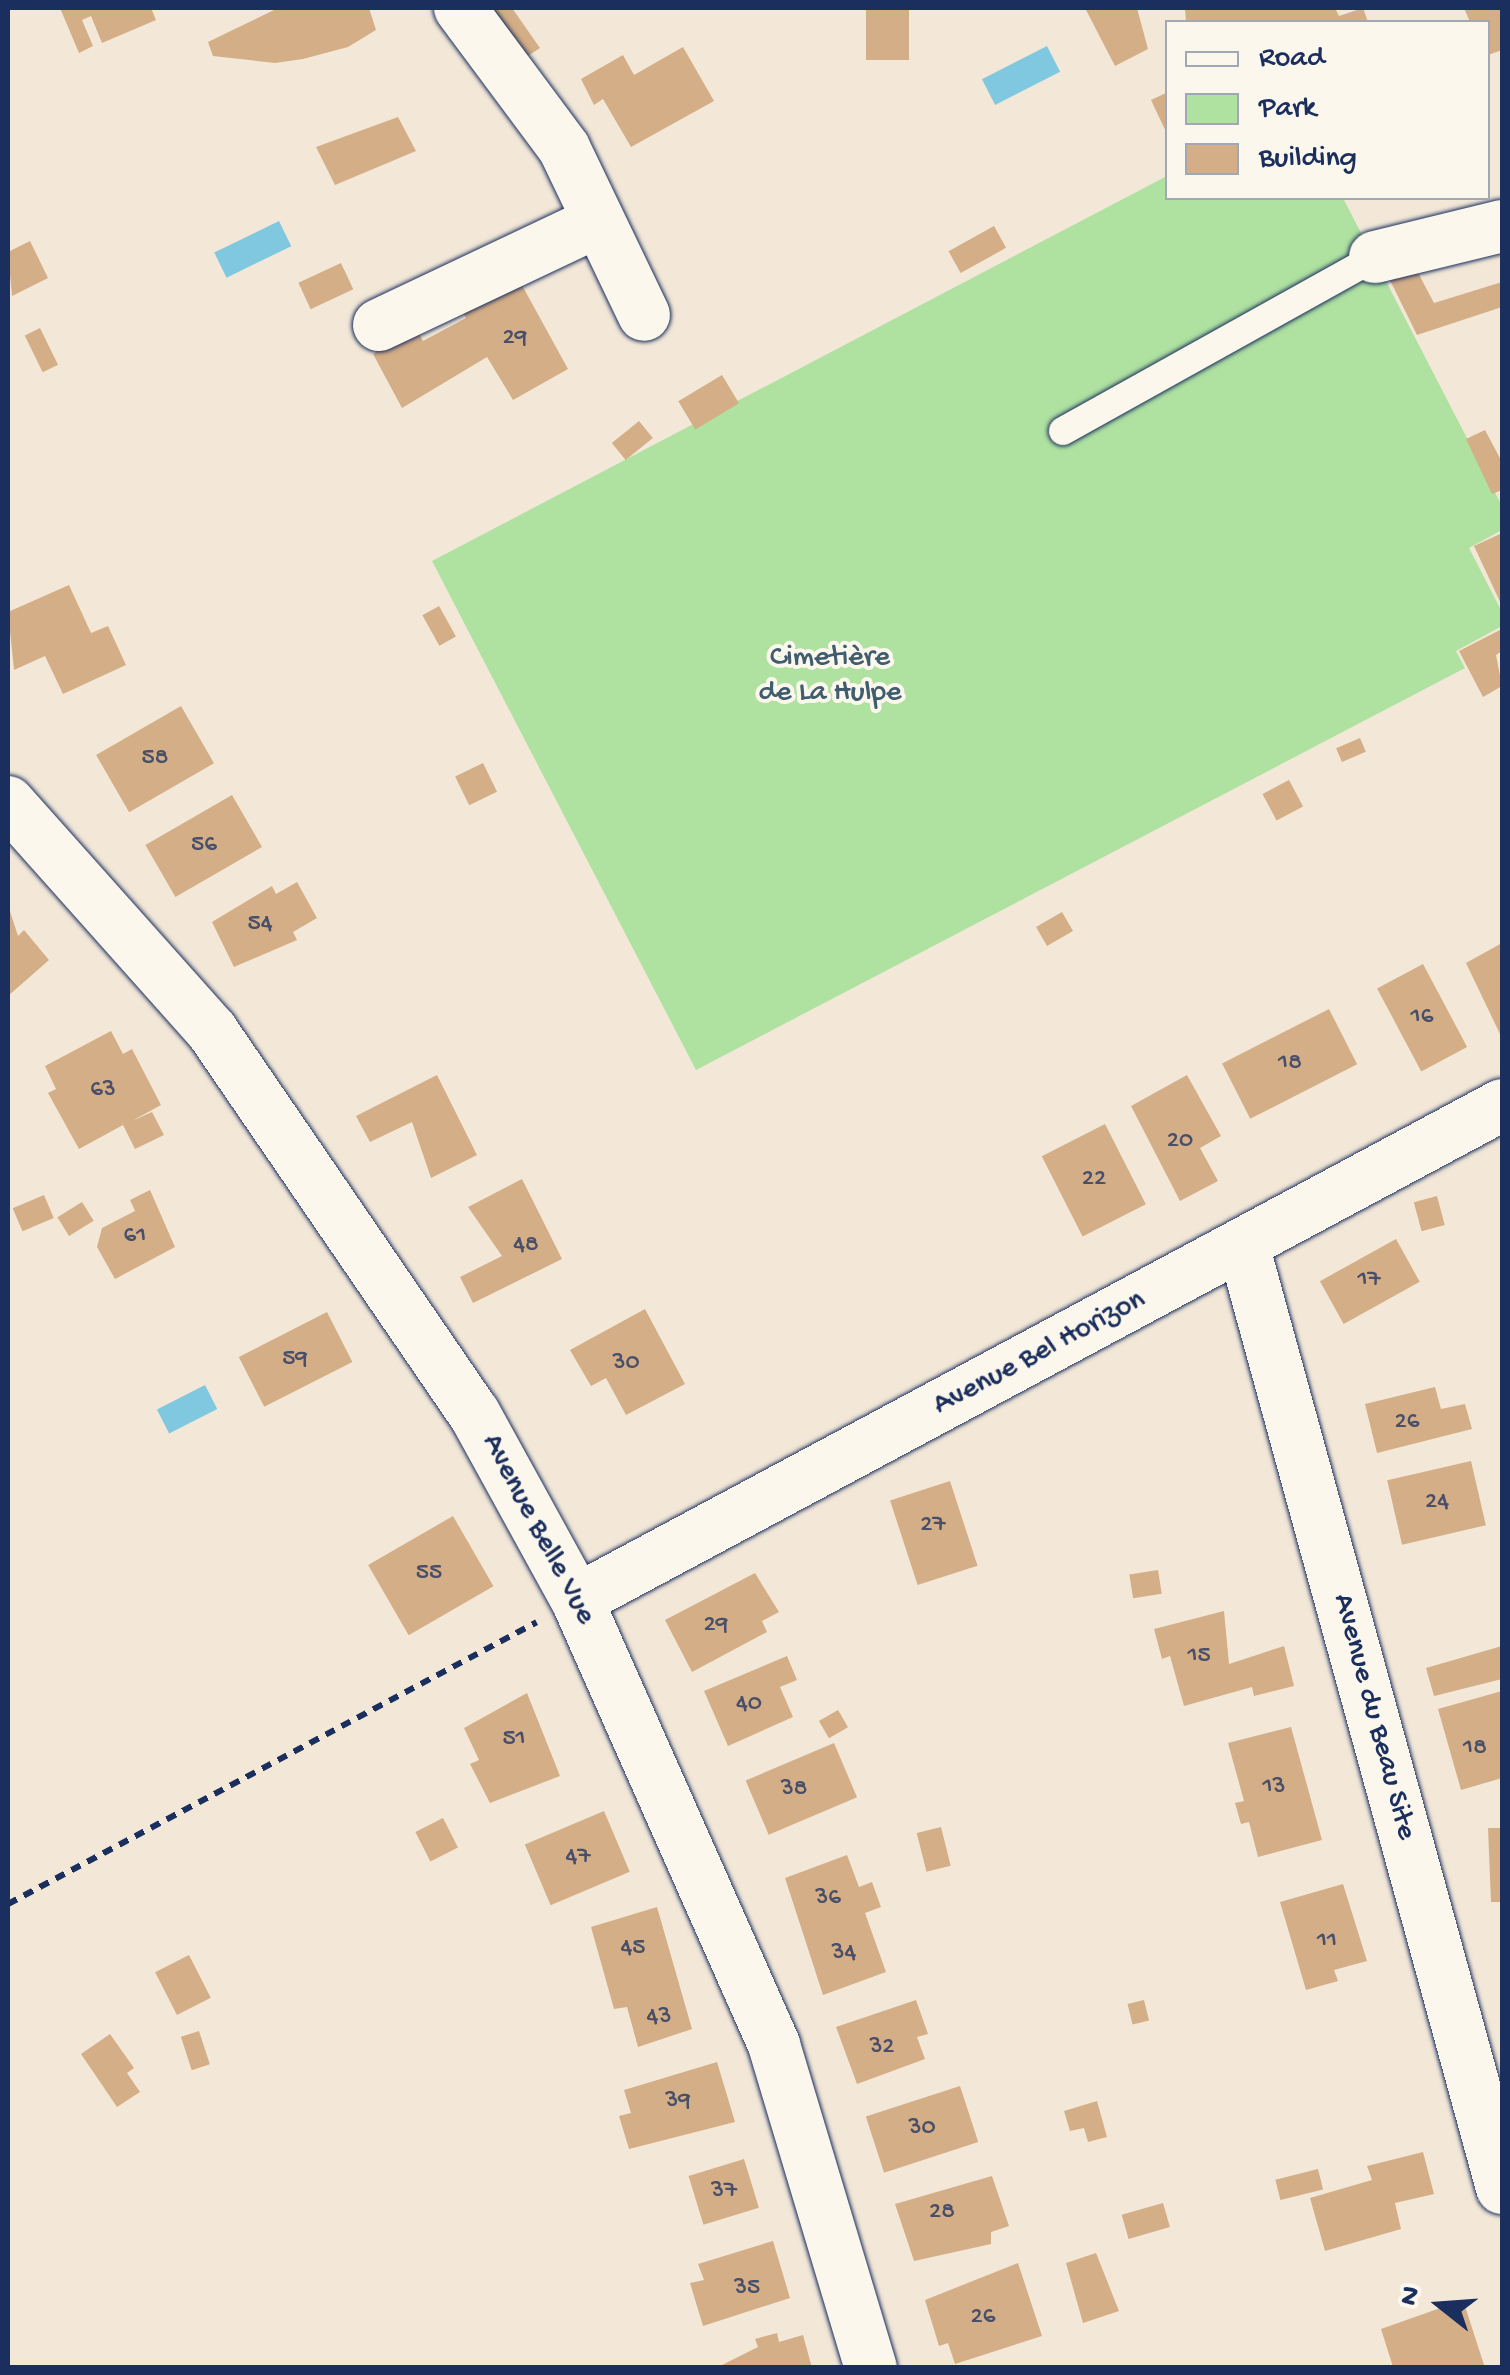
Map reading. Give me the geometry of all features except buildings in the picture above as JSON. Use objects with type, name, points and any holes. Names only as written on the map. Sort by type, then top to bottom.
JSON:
[{"type":"street","points":[[460,8],[564,148],[596,223],[644,314]]},
{"type":"street","points":[[379,325],[596,223]]},
{"type":"street","points":[[1375,257],[1502,226]]},
{"type":"street","name":"Avenue Belle Vue","points":[[8,802],[212,1031],[474,1413],[578,1600],[774,2046],[871,2368]]},
{"type":"street","name":"Avenue Bel Horizon","points":[[578,1600],[1502,1105]]},
{"type":"street","name":"Avenue du Beau Site","points":[[1243,1245],[1502,2188]]},
{"type":"lane","points":[[1063,430],[1375,257]]},
{"type":"path","points":[[8,1904],[578,1600]]},
{"type":"green space","name":"Cimetière de La Hulpe","points":[[1165,177],[1165,200],[1344,200],[1502,506],[1502,530],[1469,548],[1502,612],[1502,626],[1456,651],[1465,668],[696,1070],[432,561]]},
{"type":"water","points":[[1047,46],[1060,72],[995,105],[982,79]]},
{"type":"water","points":[[279,221],[291,246],[227,278],[214,253]]},
{"type":"water","points":[[205,1385],[217,1409],[169,1434],[157,1410]]}]
